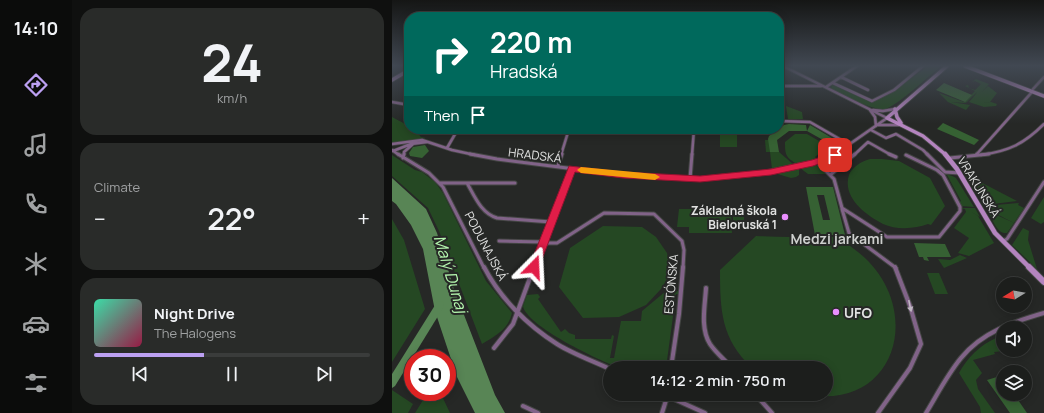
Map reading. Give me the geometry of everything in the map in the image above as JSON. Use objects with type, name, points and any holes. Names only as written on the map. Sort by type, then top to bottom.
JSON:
[{"type":"street","points":[[822,85],[886,118],[924,85]]},
{"type":"street","points":[[784,86],[825,87],[828,85]]},
{"type":"street","points":[[837,85],[872,101],[894,90],[900,85]]},
{"type":"street","points":[[858,85],[868,90]]},
{"type":"street","points":[[1016,85],[1044,95]]},
{"type":"street","points":[[1018,85],[1032,91]]},
{"type":"street","points":[[975,155],[983,148],[1037,85]]},
{"type":"street","points":[[392,102],[404,104]]},
{"type":"street","points":[[869,109],[883,111],[895,109]]},
{"type":"street","points":[[869,109],[875,117],[876,126],[902,125]]},
{"type":"street","points":[[895,109],[896,117],[902,125]]},
{"type":"street","name":"VRAKUNSKÁ","points":[[886,118],[902,125],[930,141],[950,158],[995,233],[1044,282]]},
{"type":"street","name":"HRADSKÁ","points":[[392,144],[422,140],[447,148],[494,159],[623,175],[690,179],[750,174],[817,162],[838,153],[886,118]]},
{"type":"street","points":[[784,121],[810,122],[850,145]]},
{"type":"street","points":[[950,158],[1000,153],[1023,142],[1044,124]]},
{"type":"street","points":[[871,130],[886,138],[896,134],[910,141],[927,154],[946,173],[960,173]]},
{"type":"street","points":[[447,148],[455,134]]},
{"type":"street","points":[[558,166],[568,134]]},
{"type":"street","points":[[690,179],[694,134]]},
{"type":"street","name":"HRADSKÁ","points":[[392,150],[407,142]]},
{"type":"street","points":[[830,175],[868,142],[896,157]]},
{"type":"street","points":[[403,158],[405,150],[417,143]]},
{"type":"street","name":"HRADSKÁ","points":[[392,150],[417,143],[432,143]]},
{"type":"street","name":"PODUNAJSKÁ","points":[[392,150],[429,173],[440,183],[492,281],[516,311],[537,331],[558,345],[603,366]]},
{"type":"street","points":[[842,208],[887,237],[939,237],[960,211],[960,207],[943,175],[937,170],[906,155]]},
{"type":"street","points":[[817,162],[834,179],[849,233],[898,269],[921,347],[878,413]]},
{"type":"street","points":[[494,348],[513,324],[516,311],[572,168]]},
{"type":"street","points":[[1003,241],[1007,239],[1044,182]]},
{"type":"street","points":[[440,183],[515,183]]},
{"type":"street","points":[[467,183],[481,207],[489,216],[552,222]]},
{"type":"street","name":"ESTÓNSKA","points":[[499,241],[557,243],[600,215],[608,212],[654,214],[679,237],[684,244],[679,314],[672,361]]},
{"type":"street","points":[[706,288],[706,337],[709,343],[726,361]]},
{"type":"street","points":[[926,413],[953,369],[963,355],[972,346],[993,332],[1044,313]]},
{"type":"street","points":[[662,413],[666,401]]},
{"type":"street","points":[[680,401],[705,413]]},
{"type":"street","points":[[761,401],[772,413]]},
{"type":"street","points":[[523,406],[538,413]]},
{"type":"shaded area","points":[[832,85],[836,86],[871,101],[895,90],[902,85],[919,85],[905,97],[885,109],[865,105],[831,88]]},
{"type":"shaded area","points":[[980,85],[988,85],[982,92],[988,86],[997,93],[990,102],[982,103],[991,102],[997,104],[996,106],[984,107],[969,102],[977,92],[965,103],[951,102],[970,105],[966,110],[948,102],[939,93],[964,102],[975,91],[969,88],[975,90]]},
{"type":"shaded area","points":[[786,106],[802,112],[803,119],[788,119]]},
{"type":"shaded area","points":[[392,117],[404,123],[404,134],[418,134],[421,137],[426,138],[392,143]]},
{"type":"shaded area","points":[[720,134],[737,134],[737,147],[720,147]]},
{"type":"shaded area","points":[[795,134],[807,134],[819,141],[822,151],[815,157],[818,160],[798,165],[787,156],[785,142]]},
{"type":"shaded area","points":[[765,140],[769,140],[779,152],[794,165],[772,169],[770,152],[766,152]]},
{"type":"shaded area","points":[[846,152],[848,153],[832,168],[834,170],[832,171],[824,166],[824,162]]},
{"type":"shaded area","points":[[392,155],[415,170],[422,172],[435,182],[443,193],[486,281],[512,313],[508,324],[497,335],[482,344],[439,231],[428,208],[392,176]]},
{"type":"shaded area","points":[[870,159],[899,161],[930,178],[945,206],[931,225],[928,224],[906,228],[888,226],[869,216],[862,210],[852,198],[849,191],[849,175],[852,169]]},
{"type":"shaded area","points":[[816,165],[827,174],[808,174],[800,168]]},
{"type":"shaded area","points":[[799,168],[799,175],[791,178],[774,173]]},
{"type":"shaded area","points":[[941,170],[944,173],[956,178],[974,207],[961,206],[958,202],[961,201],[947,175],[944,175],[939,171]]},
{"type":"shaded area","points":[[965,174],[1017,201],[985,205]]},
{"type":"shaded area","points":[[392,178],[426,209],[437,233],[454,289],[495,395],[505,413],[475,413],[456,374],[456,349],[448,349],[435,311],[423,249],[411,225],[396,204],[392,201]]},
{"type":"shaded area","points":[[1044,197],[1044,222],[1041,224],[1031,218]]},
{"type":"shaded area","points":[[1019,203],[1018,205],[1024,208],[1014,223],[987,209],[985,206]]},
{"type":"shaded area","points":[[961,208],[975,208],[980,217],[970,211],[978,216],[994,243],[969,256],[958,253],[969,238],[954,228],[966,212],[965,209]]},
{"type":"shaded area","points":[[679,209],[731,209],[732,233],[689,233],[689,227],[677,227]]},
{"type":"shaded area","points":[[988,211],[1014,223],[1007,233],[1003,233],[997,229]]},
{"type":"shaded area","points":[[733,213],[744,213],[744,229],[733,229]]},
{"type":"shaded area","points":[[392,219],[404,240],[425,309],[392,362]]},
{"type":"shaded area","points":[[603,226],[642,227],[656,237],[667,253],[669,265],[667,279],[661,289],[646,305],[619,317],[583,318],[559,287],[570,248]]},
{"type":"shaded area","points":[[1023,228],[1029,231],[1028,240],[1037,269],[1012,245]]},
{"type":"shaded area","points":[[756,236],[831,237],[838,238],[846,243],[858,252],[879,274],[891,300],[896,326],[892,350],[880,372],[862,387],[833,396],[833,361],[746,361],[734,346],[724,323],[720,270]]},
{"type":"shaded area","points":[[960,255],[967,258],[944,268],[938,259],[950,260]]},
{"type":"shaded area","points":[[927,273],[939,273],[948,294],[935,294]]},
{"type":"shaded area","points":[[666,291],[679,291],[679,294],[676,294],[667,361],[603,361],[581,351],[550,333],[527,314],[523,306],[527,295],[538,294],[540,297],[538,299],[561,332],[565,329],[569,333],[575,335],[575,339],[611,339],[612,335],[614,336],[610,358],[614,358],[621,321],[641,321],[642,311]]},
{"type":"shaded area","points":[[996,338],[995,354],[973,360],[982,373],[976,380],[978,389],[995,413],[981,413],[980,407],[959,373],[974,352]]},
{"type":"shaded area","points":[[392,390],[404,398],[404,401],[408,401],[413,404],[408,413],[392,413]]},
{"type":"shaded area","points":[[422,401],[444,401],[450,413],[415,413]]},
{"type":"building","points":[[941,85],[949,85],[972,95],[965,102],[936,90]]},
{"type":"building","points":[[943,123],[979,140],[974,145],[937,129]]},
{"type":"building","points":[[784,125],[806,125],[807,131],[789,131],[777,140],[779,152],[770,152],[769,136],[772,134],[784,134]]},
{"type":"building","points":[[810,125],[832,138],[831,140],[834,149],[825,149],[823,140],[807,131]]},
{"type":"building","points":[[425,145],[429,151],[422,158],[410,156],[409,153],[413,147]]},
{"type":"building","points":[[806,187],[833,187],[845,235],[815,235]],"holes":[[[817,195],[824,195],[830,220],[823,220]]]},
{"type":"building","points":[[914,243],[945,244],[951,257],[927,257],[929,261],[924,260],[923,257],[919,257]]},
{"type":"building","points":[[996,377],[996,393],[987,380]]},
{"type":"building","points":[[1002,401],[1019,401],[1027,413],[1010,413]]},
{"type":"waterway","points":[[392,383],[440,305]]},
{"type":"slow traffic","points":[[581,170],[655,177]]},
{"type":"place","name":"Základná škola Bieloruská 1","points":[[785,217]]},
{"type":"place","name":"UFO","points":[[836,312]]},
{"type":"district","name":"Medzi jarkami","points":[[837,238]]},
{"type":"route","points":[[534,267],[572,168],[623,175],[700,179],[771,172],[813,163],[835,155]]},
{"type":"water label","name":"Malý Dunaj","points":[[451,274]]}]
